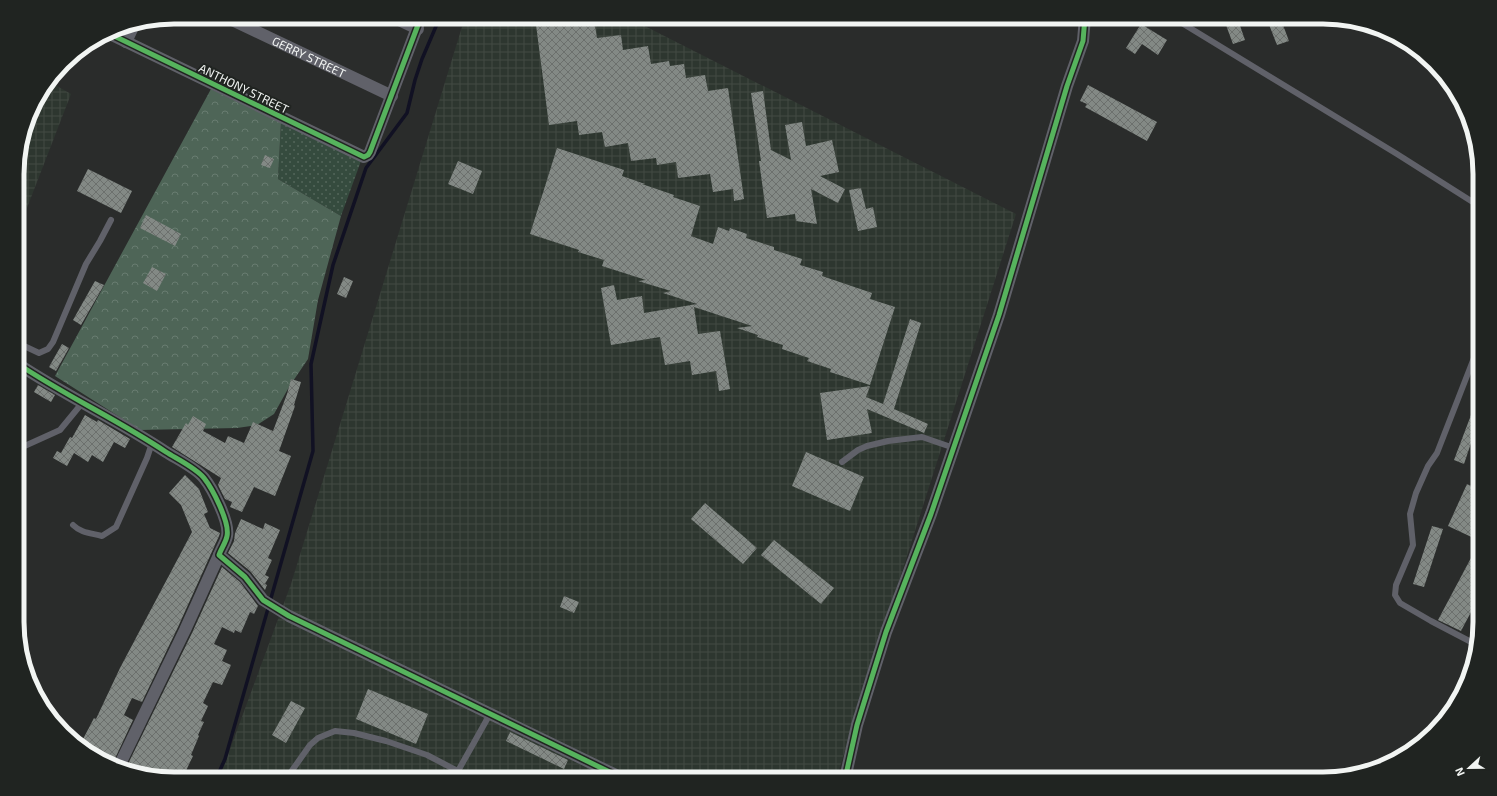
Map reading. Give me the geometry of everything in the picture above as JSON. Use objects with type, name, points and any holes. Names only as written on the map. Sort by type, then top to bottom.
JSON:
[{"type":"street","name":"GERRY STREET","points":[[241,24],[392,96]]},
{"type":"street","points":[[392,96],[419,24]]},
{"type":"street","points":[[847,772],[857,725],[886,632],[931,514],[999,315],[1067,86],[1083,41],[1084,24]]},
{"type":"street","points":[[126,42],[132,30]]},
{"type":"street","name":"ANTHONY STREET","points":[[114,36],[364,157],[368,156],[370,152],[392,96]]},
{"type":"street","points":[[24,368],[42,380],[83,402],[152,443],[203,478],[222,510],[227,535],[219,555],[185,630],[121,762]]},
{"type":"street","points":[[219,555],[245,577],[263,600],[288,616],[610,772]]},
{"type":"lane","points":[[1183,24],[1473,202]]},
{"type":"lane","points":[[24,346],[39,352],[48,349],[53,342],[86,264],[111,220]]},
{"type":"lane","points":[[1472,642],[1400,603],[1395,595],[1396,585],[1413,546],[1410,514],[1416,493],[1428,466],[1437,453],[1473,360]]},
{"type":"lane","points":[[24,446],[60,430],[83,402]]},
{"type":"lane","points":[[842,462],[858,450],[867,446],[922,437],[954,448]]},
{"type":"lane","points":[[73,525],[84,532],[102,536],[116,527],[147,458],[152,443]]},
{"type":"lane","points":[[291,772],[310,745],[318,738],[335,731],[354,733],[386,741],[427,755],[458,771],[490,714]]},
{"type":"shaded area","points":[[463,24],[641,24],[1016,214],[838,772],[222,772],[291,584]]},
{"type":"shaded area","points":[[54,84],[71,94],[24,216],[25,154],[35,116],[49,90]]},
{"type":"green space","points":[[211,89],[281,122],[278,179],[341,216],[318,300],[308,359],[289,387],[274,414],[257,425],[237,428],[140,430],[55,376]]},
{"type":"green space","points":[[281,122],[361,161],[341,216],[278,179]]},
{"type":"building","points":[[536,24],[595,24],[597,38],[621,35],[623,50],[648,46],[651,64],[669,61],[670,66],[684,64],[686,78],[705,75],[708,91],[728,88],[744,199],[734,201],[733,189],[713,192],[710,174],[678,178],[676,162],[657,165],[656,158],[631,161],[628,143],[605,147],[602,132],[579,135],[577,121],[549,125]]},
{"type":"building","points":[[1141,24],[1167,40],[1158,55],[1142,44],[1135,54],[1126,48]]},
{"type":"building","points":[[1226,24],[1239,24],[1245,40],[1233,44]]},
{"type":"building","points":[[1269,24],[1283,24],[1289,41],[1277,45]]},
{"type":"building","points":[[1088,85],[1157,122],[1147,141],[1085,107],[1087,104],[1080,101]]},
{"type":"building","points":[[763,91],[771,150],[791,160],[785,125],[802,122],[806,146],[832,140],[839,172],[820,176],[845,189],[838,203],[811,189],[817,224],[796,221],[795,214],[767,218],[759,161],[761,161],[751,93]]},
{"type":"building","points":[[557,148],[624,170],[622,176],[674,195],[673,197],[700,206],[691,236],[713,244],[718,227],[729,231],[730,228],[747,234],[746,238],[774,247],[774,250],[802,259],[800,265],[823,272],[822,276],[872,293],[870,299],[895,307],[870,385],[830,372],[831,369],[807,361],[809,358],[782,349],[783,345],[757,337],[758,335],[737,328],[752,326],[694,307],[698,334],[720,331],[730,389],[719,391],[716,371],[692,375],[690,361],[665,365],[660,337],[611,345],[601,288],[614,285],[617,300],[642,296],[644,313],[697,304],[663,293],[671,291],[638,281],[646,280],[602,266],[604,260],[530,234]]},
{"type":"building","points":[[265,155],[274,159],[270,168],[261,165]]},
{"type":"building","points":[[458,161],[482,171],[473,194],[448,184]]},
{"type":"building","points":[[88,169],[132,191],[121,213],[77,191]]},
{"type":"building","points":[[861,188],[866,209],[873,207],[877,227],[858,231],[849,190]]},
{"type":"building","points":[[146,215],[181,234],[175,246],[140,228]]},
{"type":"building","points":[[152,267],[166,274],[157,291],[143,283]]},
{"type":"building","points":[[344,277],[353,281],[346,298],[337,294]]},
{"type":"building","points":[[95,281],[104,285],[81,325],[73,320]]},
{"type":"building","points":[[910,319],[921,323],[894,409],[928,424],[924,433],[867,409],[872,433],[827,440],[820,393],[870,386],[866,397],[883,404]]},
{"type":"building","points":[[62,344],[69,348],[56,371],[49,367]]},
{"type":"building","points":[[291,379],[301,382],[294,405],[295,406],[279,451],[291,456],[275,496],[254,487],[242,512],[230,507],[232,502],[225,499],[218,485],[221,478],[172,447],[186,423],[188,425],[193,416],[206,424],[203,431],[225,443],[228,436],[244,443],[253,422],[273,431]]},
{"type":"building","points":[[38,385],[55,395],[51,402],[34,392]]},
{"type":"building","points":[[85,415],[97,422],[98,420],[130,439],[125,448],[114,442],[103,462],[92,455],[88,462],[74,453],[67,466],[53,458],[57,451],[61,453],[70,437],[72,438]]},
{"type":"building","points":[[1471,415],[1473,416],[1473,437],[1464,464],[1454,460]]},
{"type":"building","points":[[806,452],[864,477],[850,511],[792,486]]},
{"type":"building","points":[[185,475],[199,489],[208,512],[204,514],[210,528],[220,533],[178,627],[142,702],[132,698],[124,715],[133,720],[114,760],[90,747],[82,740],[94,718],[96,719],[120,668],[192,532],[181,505],[169,493]]},
{"type":"building","points":[[1467,484],[1473,487],[1473,538],[1448,526]]},
{"type":"building","points":[[705,503],[757,548],[743,564],[691,519]]},
{"type":"building","points":[[241,519],[263,529],[265,523],[280,530],[268,558],[272,560],[265,575],[269,577],[265,584],[267,585],[265,590],[250,571],[228,553],[234,541],[235,533]]},
{"type":"building","points":[[1432,526],[1443,529],[1424,587],[1413,584]]},
{"type":"building","points":[[774,540],[834,588],[821,604],[761,555]]},
{"type":"building","points":[[1473,554],[1473,608],[1461,631],[1438,620]]},
{"type":"building","points":[[222,567],[240,582],[258,606],[254,614],[250,612],[241,633],[235,630],[234,633],[222,627],[214,644],[227,650],[222,661],[231,665],[222,685],[213,682],[203,703],[208,706],[201,721],[204,722],[191,755],[193,756],[185,772],[154,771],[128,765],[192,633]]},
{"type":"building","points":[[564,596],[579,602],[574,613],[560,607]]},
{"type":"building","points":[[368,689],[428,714],[416,744],[356,719]]},
{"type":"building","points":[[291,701],[305,708],[286,743],[272,735]]},
{"type":"building","points":[[510,732],[568,760],[564,769],[506,741]]},
{"type":"waterway","points":[[219,772],[225,759],[313,451],[311,364],[333,265],[366,168],[407,113],[422,59],[437,24]]},
{"type":"cycle path","points":[[114,36],[364,157],[370,152],[418,24]]},
{"type":"cycle path","points":[[847,772],[857,725],[886,632],[931,514],[999,315],[1067,86],[1083,41],[1084,24]]},
{"type":"cycle path","points":[[24,368],[148,440],[201,474],[216,497],[226,522],[226,541],[219,555],[245,577],[263,600],[289,616],[610,772]]}]
